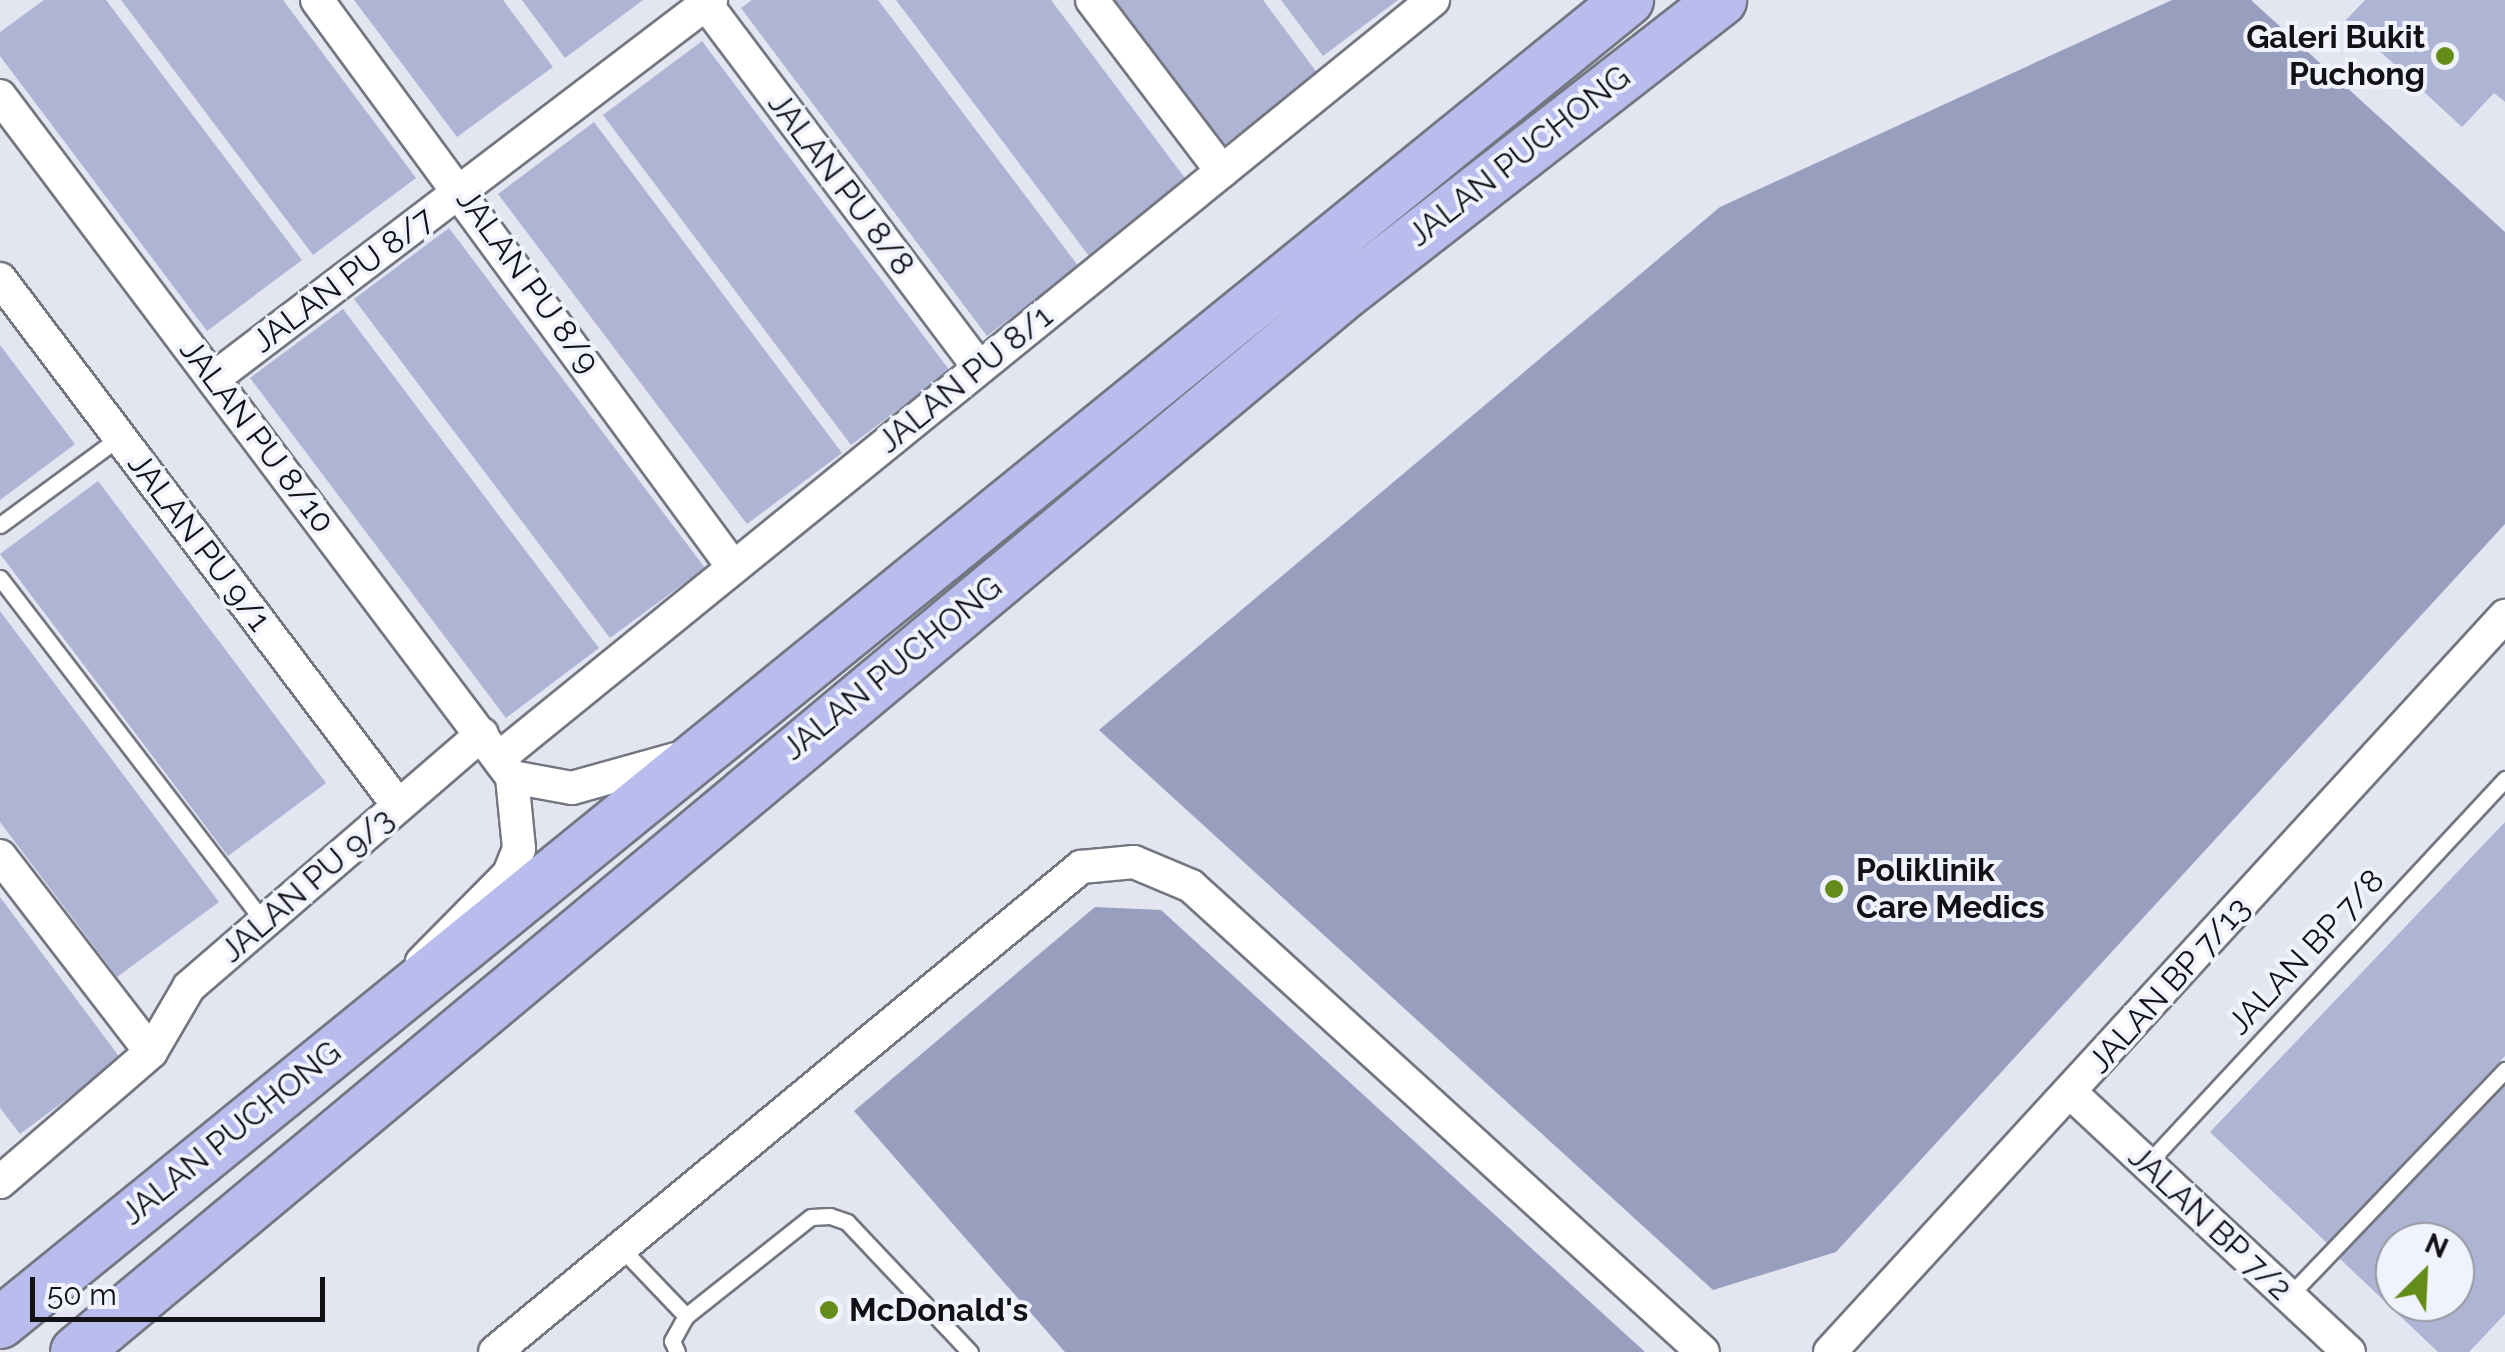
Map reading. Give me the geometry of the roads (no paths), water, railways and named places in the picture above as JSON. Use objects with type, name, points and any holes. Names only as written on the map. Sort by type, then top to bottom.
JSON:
[{"type":"main road","name":"JALAN PUCHONG","points":[[0,1323],[395,998],[1628,0]]},
{"type":"main road","name":"JALAN PUCHONG","points":[[76,1352],[1344,294],[1720,0]]},
{"type":"street","name":"JALAN PU 8/9","points":[[317,0],[462,189],[732,567]]},
{"type":"street","points":[[1092,0],[1222,171]]},
{"type":"street","name":"JALAN PU 8/1","points":[[497,756],[1432,0]]},
{"type":"street","name":"JALAN PU 8/7","points":[[213,378],[707,1]]},
{"type":"street","name":"JALAN PU 8/8","points":[[707,1],[979,368]]},
{"type":"street","name":"JALAN PU 8/10","points":[[0,96],[497,756]]},
{"type":"street","name":"JALAN PU 9/1","points":[[0,279],[398,805]]},
{"type":"street","name":"JALAN BP 7/13","points":[[1830,1352],[2505,616]]},
{"type":"street","points":[[497,756],[572,788],[699,753]]},
{"type":"street","points":[[395,998],[451,923],[508,874],[519,849],[497,756]]},
{"type":"street","name":"JALAN PU 9/3","points":[[0,1182],[151,1052],[189,987],[398,805],[497,756]]},
{"type":"street","points":[[0,856],[151,1052]]},
{"type":"street","points":[[495,1352],[1081,867],[1134,862],[1191,886],[1703,1352]]},
{"type":"street","name":"JALAN BP 7/2","points":[[2071,1093],[2349,1352]]},
{"type":"lane","points":[[0,525],[120,436]]},
{"type":"lane","points":[[0,578],[264,922]]},
{"type":"lane","name":"JALAN BP 7/8","points":[[2147,1164],[2505,779]]},
{"type":"lane","points":[[2289,1296],[2505,1070]]},
{"type":"lane","points":[[677,1352],[672,1340],[686,1316],[811,1218],[830,1216],[847,1222],[970,1352]]},
{"type":"lane","points":[[622,1250],[686,1316]]},
{"type":"place","name":"Galeri Bukit Puchong","points":[[2445,56]]},
{"type":"place","name":"Poliklinik Care Medics","points":[[1834,889]]},
{"type":"place","name":"McDonald's","points":[[829,1310]]}]
